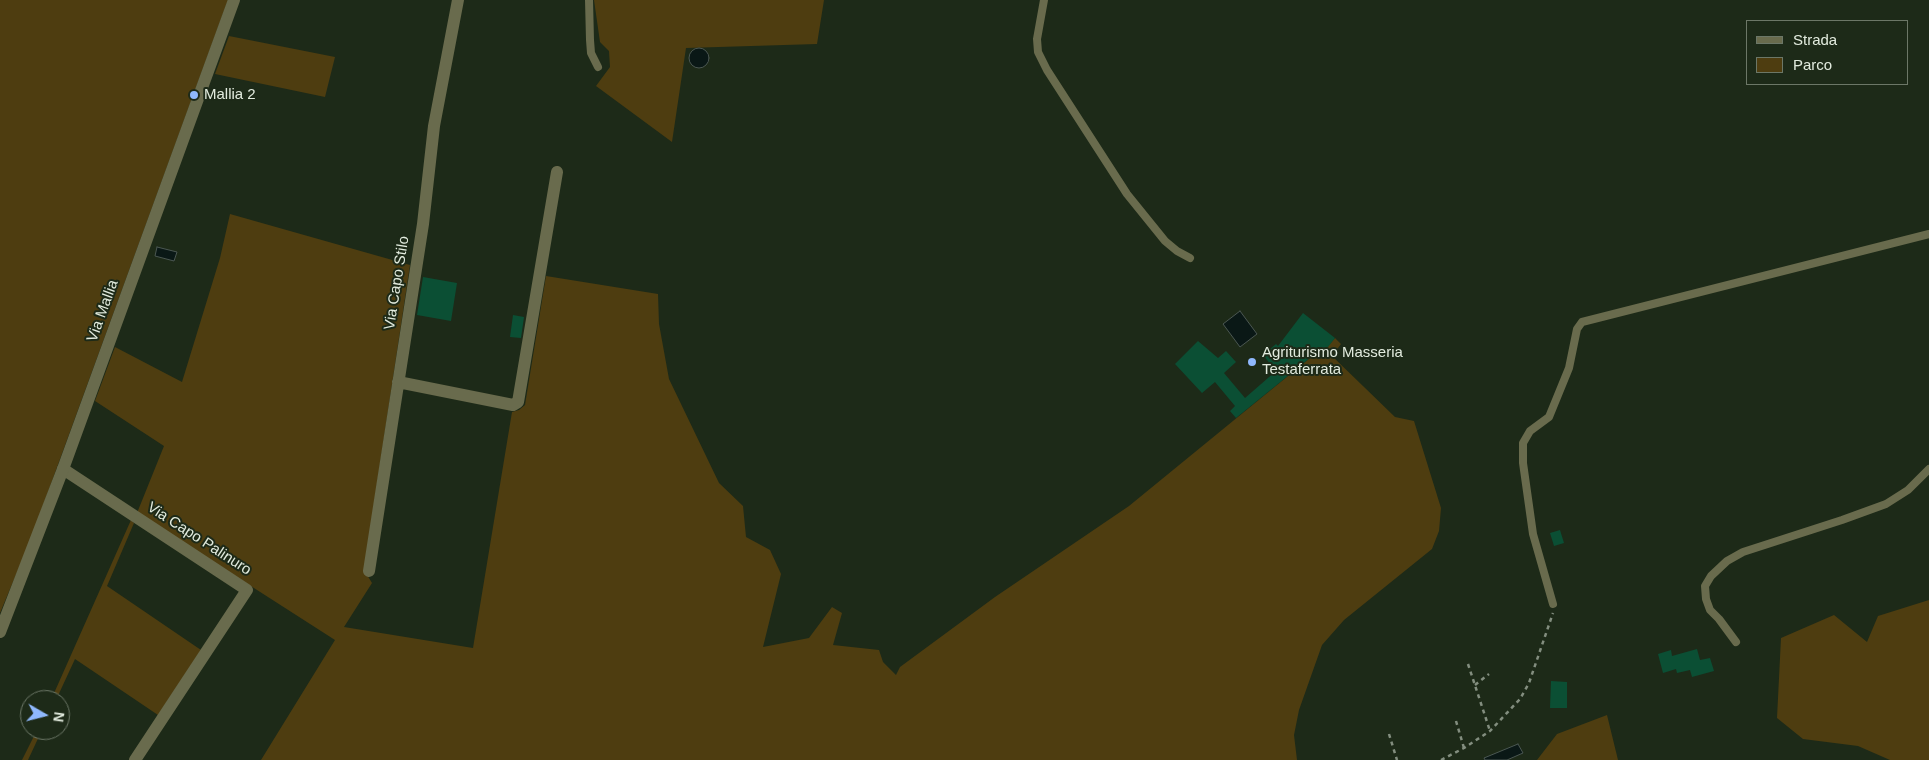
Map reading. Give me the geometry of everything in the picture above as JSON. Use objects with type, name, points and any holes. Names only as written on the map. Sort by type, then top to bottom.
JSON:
[{"type":"street","name":"Via Mallia","points":[[0,632],[63,469],[234,0]]},
{"type":"street","name":"Via Capo Stilo","points":[[369,571],[423,224],[434,126],[458,0]]},
{"type":"street","points":[[398,382],[513,404],[518,402],[557,172]]},
{"type":"street","name":"Via Capo Palinuro","points":[[63,469],[247,590],[134,760]]},
{"type":"lane","points":[[589,0],[590,40],[592,53],[598,67]]},
{"type":"lane","points":[[1044,0],[1038,52],[1047,70],[1127,194],[1166,240],[1178,251],[1190,258]]},
{"type":"lane","points":[[1553,604],[1533,534],[1523,462],[1523,443],[1530,431],[1549,417],[1569,368],[1577,329],[1582,322],[1929,234]]},
{"type":"lane","points":[[1736,642],[1720,619],[1710,610],[1706,599],[1705,586],[1711,576],[1722,566],[1743,552],[1886,504],[1908,490],[1929,469]]},
{"type":"path","points":[[1441,760],[1490,731],[1520,699],[1529,683],[1552,618],[1553,604]]},
{"type":"path","points":[[1468,664],[1490,731]]},
{"type":"path","points":[[1475,685],[1489,674]]},
{"type":"path","points":[[1456,721],[1464,748]]},
{"type":"path","points":[[1389,734],[1397,760]]},
{"type":"green space","points":[[0,0],[228,0],[30,541],[0,613]]},
{"type":"green space","points":[[594,0],[824,0],[817,44],[686,48],[672,142],[596,86],[610,67],[609,51],[600,42]]},
{"type":"green space","points":[[229,36],[335,57],[325,97],[215,74]]},
{"type":"green space","points":[[230,214],[410,265],[364,570],[372,583],[344,627],[473,648],[512,412],[519,410],[525,405],[546,276],[658,294],[659,324],[669,379],[719,483],[743,506],[746,537],[770,550],[781,574],[763,647],[809,638],[832,607],[842,613],[833,645],[879,650],[883,662],[896,675],[900,667],[995,597],[1129,506],[1321,349],[1324,351],[1335,338],[1341,344],[1332,356],[1395,417],[1414,421],[1441,508],[1439,531],[1432,549],[1344,620],[1322,645],[1299,710],[1294,735],[1297,760],[261,760],[335,640],[137,513],[164,446],[95,401],[115,347],[182,382],[220,258]]},
{"type":"green space","points":[[131,520],[134,523],[107,586],[201,650],[158,715],[75,659],[61,690],[55,690]]},
{"type":"green space","points":[[1929,600],[1929,760],[1890,760],[1858,746],[1803,739],[1777,718],[1781,638],[1834,615],[1867,642],[1878,616]]},
{"type":"green space","points":[[1607,715],[1618,760],[1537,760],[1557,734]]},
{"type":"green space","points":[[32,740],[37,740],[28,760],[22,760]]},
{"type":"shaded area","points":[[695,48],[703,48],[709,54],[709,62],[703,68],[695,68],[689,62],[689,54]]},
{"type":"shaded area","points":[[157,247],[177,252],[174,261],[155,256]]},
{"type":"shaded area","points":[[1240,311],[1257,334],[1240,347],[1223,324]]},
{"type":"shaded area","points":[[1518,744],[1523,753],[1507,760],[1485,760],[1484,758]]},
{"type":"building","points":[[423,277],[457,283],[451,321],[417,315]]},
{"type":"building","points":[[1303,313],[1335,338],[1324,352],[1321,349],[1236,418],[1230,411],[1235,406],[1215,382],[1202,393],[1175,364],[1198,341],[1218,358],[1226,351],[1236,362],[1224,373],[1245,398],[1276,371],[1263,355],[1276,344],[1278,346]]},
{"type":"building","points":[[513,315],[524,317],[521,338],[510,337]]},
{"type":"building","points":[[1560,530],[1564,543],[1554,546],[1550,533]]},
{"type":"building","points":[[1697,649],[1700,660],[1710,658],[1714,671],[1692,677],[1690,670],[1677,673],[1676,669],[1663,673],[1658,654],[1671,650],[1672,656]]},
{"type":"building","points":[[1551,681],[1567,682],[1567,708],[1550,708]]},
{"type":"place","name":"Mallia 2","points":[[194,95]]},
{"type":"place","name":"Agriturismo Masseria Testaferrata","points":[[1252,362]]}]
